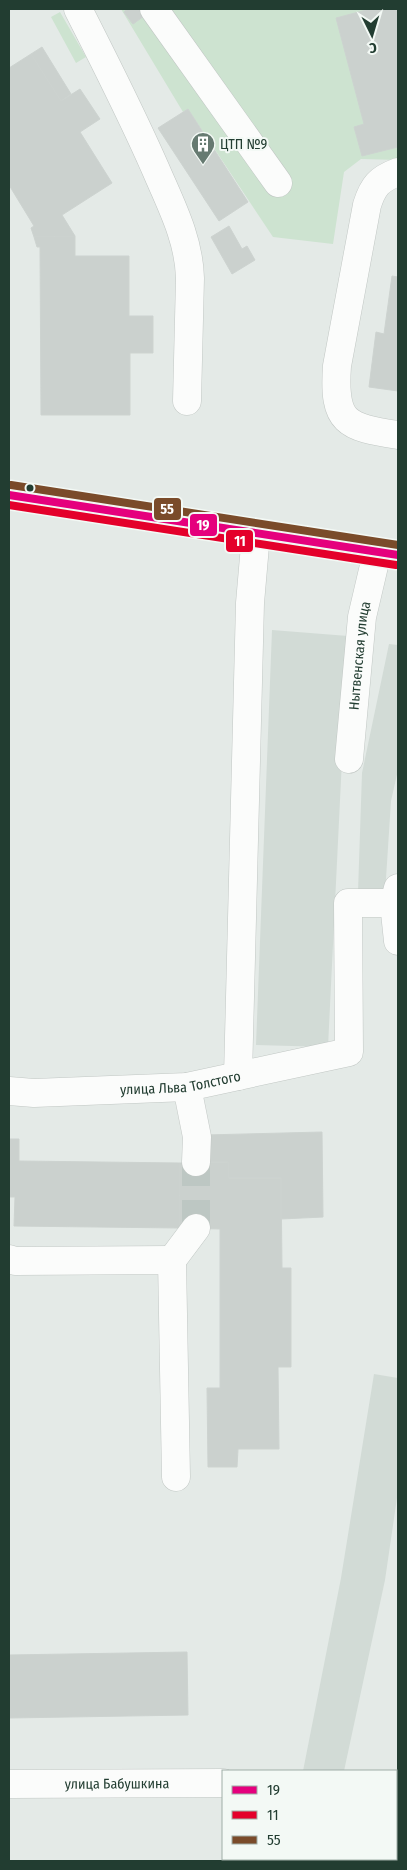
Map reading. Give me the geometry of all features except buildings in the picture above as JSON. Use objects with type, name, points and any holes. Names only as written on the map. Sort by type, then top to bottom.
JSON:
[{"type":"main road","points":[[9,495],[387,554]]},
{"type":"street","points":[[78,9],[136,125],[184,239],[190,264],[187,400]]},
{"type":"street","points":[[154,9],[278,183]]},
{"type":"street","points":[[398,172],[382,179],[375,186],[369,200],[337,366],[335,386],[336,397],[340,407],[350,423],[360,428],[398,435]]},
{"type":"street","points":[[238,1076],[250,603],[256,534]]},
{"type":"street","name":"Нытвенская улица","points":[[350,759],[362,617],[387,554]]},
{"type":"street","points":[[396,895],[398,941]]},
{"type":"street","name":"улица Льва Толстого","points":[[9,1091],[34,1093],[186,1087],[349,1052],[348,902],[396,895]]},
{"type":"street","points":[[186,1087],[197,1137],[196,1162]]},
{"type":"street","points":[[176,1477],[172,1260],[196,1228]]},
{"type":"street","points":[[9,1260],[172,1260]]},
{"type":"street","name":"улица Бабушкина","points":[[9,1784],[222,1783]]},
{"type":"shaded area","points":[[272,630],[348,636],[328,1047],[256,1045]]},
{"type":"shaded area","points":[[389,644],[398,645],[398,770],[391,801],[385,894],[358,892],[362,773]]},
{"type":"shaded area","points":[[374,1374],[398,1378],[398,1491],[385,1580],[344,1770],[303,1770],[341,1578]]},
{"type":"green space","points":[[121,9],[398,9],[398,160],[361,159],[344,172],[333,244],[273,237],[188,109],[183,112]]},
{"type":"green space","points":[[60,12],[86,57],[76,63],[51,17]]},
{"type":"tunnel","points":[[196,1162],[196,1228]]},
{"type":"transit line","name":"55","points":[[11,485],[398,545]]},
{"type":"transit line","name":"19","points":[[9,495],[398,555]]},
{"type":"transit line","name":"11","points":[[9,505],[396,565]]},
{"type":"place","name":"ЦТП №9","points":[[203,165]]}]
